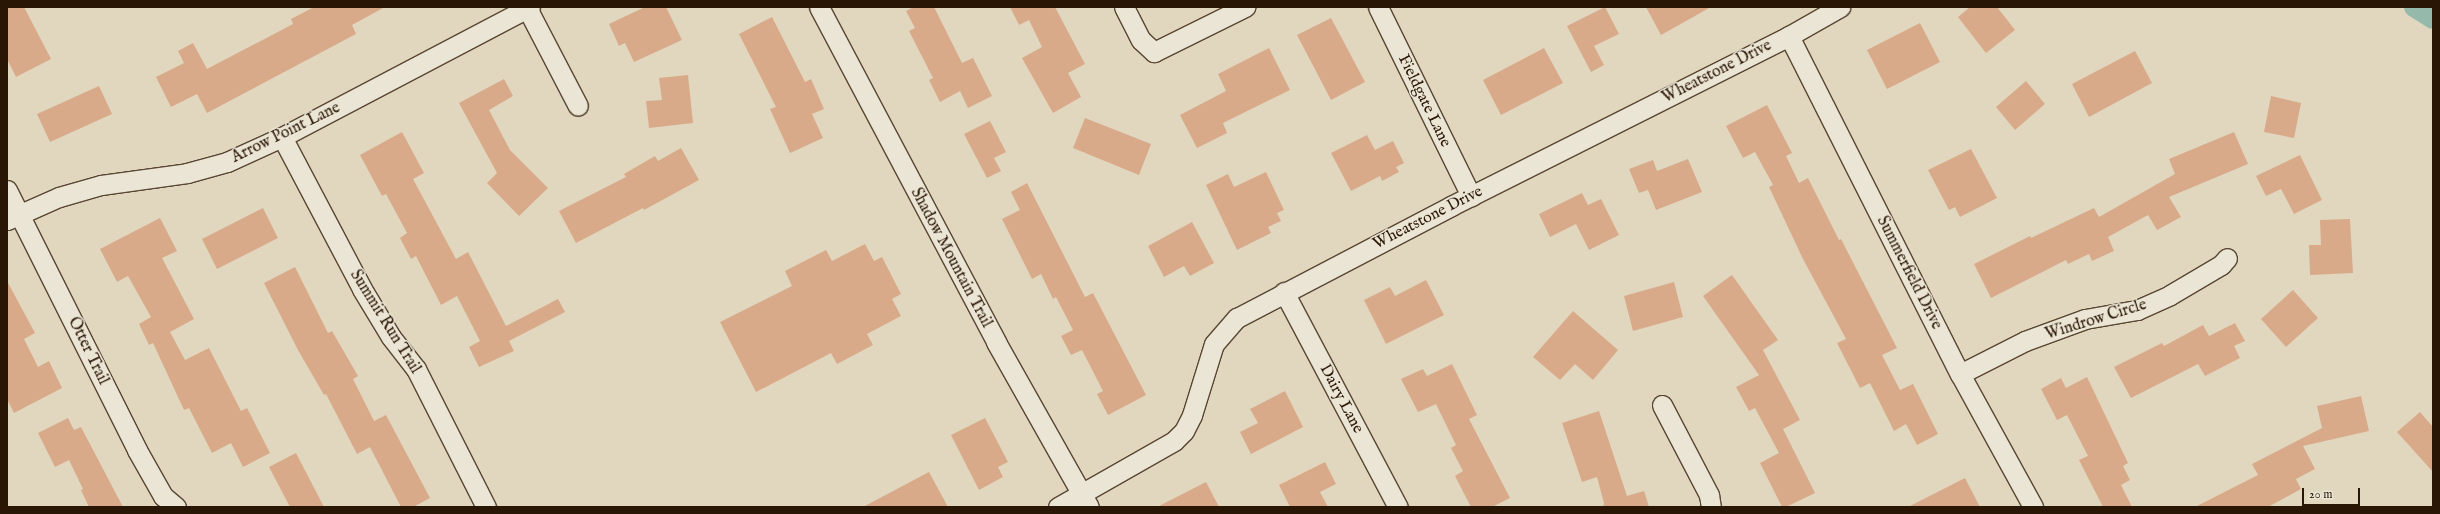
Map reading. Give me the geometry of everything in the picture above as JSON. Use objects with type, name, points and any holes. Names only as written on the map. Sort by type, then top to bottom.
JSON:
[{"type":"street","name":"Shadow Mountain Trail","points":[[819,7],[996,342],[1086,501]]},
{"type":"street","points":[[1124,7],[1141,40],[1154,52],[1245,7]]},
{"type":"street","name":"Fieldgate Lane","points":[[1378,7],[1471,196]]},
{"type":"street","name":"Wheatstone Drive","points":[[1058,507],[1086,501],[1174,441],[1184,431],[1192,416],[1214,344],[1237,318],[1284,292],[1471,196],[1789,36],[1840,7]]},
{"type":"street","name":"Arrow Point Lane","points":[[13,217],[59,197],[101,185],[187,173],[227,162],[282,137],[528,8],[578,106]]},
{"type":"street","name":"Summerfield Drive","points":[[1789,36],[1960,374],[2033,507]]},
{"type":"street","name":"Summit Run Trail","points":[[282,137],[362,289],[391,337],[416,369],[486,507]]},
{"type":"street","name":"Otter Trail","points":[[7,190],[13,217],[137,450],[164,496],[176,507]]},
{"type":"street","name":"Windrow Circle","points":[[1960,374],[2025,341],[2085,319],[2137,310],[2170,295],[2221,265],[2227,258]]},
{"type":"street","name":"Dairy Lane","points":[[1284,292],[1398,507]]},
{"type":"street","points":[[1662,405],[1709,495],[1712,507]]},
{"type":"building","points":[[7,7],[24,7],[51,59],[16,77],[7,59]]},
{"type":"building","points":[[314,7],[385,7],[352,25],[356,34],[207,113],[197,94],[171,107],[156,77],[184,63],[178,51],[193,43],[207,69],[293,24],[291,19]]},
{"type":"building","points":[[645,7],[666,7],[682,40],[634,62],[625,43],[619,46],[609,24]]},
{"type":"building","points":[[914,7],[934,7],[962,63],[973,58],[992,96],[968,108],[960,91],[940,102],[929,80],[933,78],[909,31],[915,28],[906,11]]},
{"type":"building","points":[[1010,7],[1055,7],[1085,64],[1068,73],[1081,97],[1053,113],[1022,58],[1042,47],[1029,20],[1019,25]]},
{"type":"building","points":[[1605,7],[1619,34],[1594,46],[1604,65],[1591,72],[1567,26]]},
{"type":"building","points":[[1646,7],[1711,7],[1661,35]]},
{"type":"building","points":[[1970,7],[1997,7],[2015,30],[1986,53],[1958,17]]},
{"type":"building","points":[[772,17],[805,82],[811,79],[824,109],[812,114],[823,138],[790,153],[770,109],[776,107],[739,34]]},
{"type":"building","points":[[1331,18],[1365,82],[1331,100],[1297,35]]},
{"type":"building","points":[[1920,23],[1940,62],[1887,89],[1867,50]]},
{"type":"building","points":[[1269,48],[1290,90],[1223,123],[1227,133],[1197,148],[1180,115],[1226,91],[1218,74]]},
{"type":"building","points":[[1544,48],[1563,83],[1501,115],[1483,80]]},
{"type":"building","points":[[2135,51],[2152,83],[2089,117],[2072,84]]},
{"type":"building","points":[[688,75],[693,123],[649,128],[646,101],[662,100],[659,78]]},
{"type":"building","points":[[504,79],[513,96],[489,110],[510,150],[548,188],[519,216],[487,183],[497,173],[459,103]]},
{"type":"building","points":[[2026,81],[2045,104],[2015,130],[1996,107]]},
{"type":"building","points":[[99,86],[112,114],[50,142],[37,114]]},
{"type":"building","points":[[2271,96],[2301,103],[2294,138],[2264,132]]},
{"type":"building","points":[[1767,105],[1792,153],[1786,156],[1799,183],[1808,178],[1839,240],[1841,239],[1897,348],[1882,355],[1900,390],[1913,384],[1938,434],[1917,445],[1906,424],[1894,431],[1870,383],[1860,388],[1837,343],[1846,339],[1803,259],[1769,187],[1773,185],[1755,152],[1743,158],[1726,126]]},
{"type":"building","points":[[1085,118],[1151,144],[1139,175],[1073,148]]},
{"type":"building","points":[[990,121],[1006,152],[994,158],[1001,171],[987,178],[964,134]]},
{"type":"building","points":[[402,132],[424,173],[413,179],[456,259],[468,252],[506,326],[558,299],[565,312],[509,341],[514,351],[479,367],[469,347],[480,341],[457,296],[441,305],[416,256],[411,259],[400,238],[407,233],[386,194],[382,196],[360,155]]},
{"type":"building","points":[[2234,132],[2248,164],[2169,197],[2181,217],[2157,230],[2148,215],[2108,237],[2114,251],[2092,261],[2089,254],[2068,264],[2066,260],[1991,298],[1974,264],[2030,236],[2031,238],[2094,208],[2099,217],[2175,174],[2169,159]]},
{"type":"building","points":[[1367,135],[1375,150],[1393,141],[1404,163],[1396,167],[1399,172],[1382,181],[1380,176],[1351,191],[1331,153]]},
{"type":"building","points":[[681,148],[699,180],[644,210],[643,208],[576,243],[559,211],[626,177],[624,174],[655,156],[658,161]]},
{"type":"building","points":[[1971,149],[1997,198],[1960,217],[1955,207],[1949,210],[1928,170]]},
{"type":"building","points":[[2300,155],[2322,200],[2294,214],[2281,189],[2266,196],[2256,176]]},
{"type":"building","points":[[1688,159],[1702,192],[1656,210],[1648,190],[1639,193],[1629,169],[1653,160],[1657,171]]},
{"type":"building","points":[[1266,172],[1284,210],[1277,213],[1281,221],[1268,227],[1271,233],[1237,250],[1206,185],[1228,174],[1234,187]]},
{"type":"building","points":[[1027,183],[1085,297],[1093,293],[1146,395],[1108,415],[1097,394],[1103,391],[1082,350],[1071,355],[1061,336],[1073,330],[1056,297],[1053,299],[1041,274],[1032,279],[1002,219],[1020,210],[1011,192]]},
{"type":"building","points":[[1582,193],[1588,205],[1601,199],[1619,235],[1589,250],[1576,224],[1550,237],[1539,214]]},
{"type":"building","points":[[263,208],[278,238],[217,269],[202,239]]},
{"type":"building","points":[[160,218],[177,251],[162,258],[194,319],[170,332],[185,360],[209,348],[241,411],[247,408],[270,453],[243,467],[231,443],[212,453],[189,408],[184,410],[153,343],[149,345],[139,324],[151,317],[128,276],[117,282],[100,249]]},
{"type":"building","points":[[2350,219],[2353,273],[2310,275],[2309,245],[2321,245],[2320,220]]},
{"type":"building","points":[[1192,222],[1214,263],[1190,276],[1184,266],[1164,277],[1148,246]]},
{"type":"building","points":[[865,244],[874,261],[882,257],[901,294],[892,299],[901,316],[867,334],[873,345],[837,364],[831,353],[756,392],[720,322],[792,286],[785,271],[826,250],[832,261]]},
{"type":"building","points":[[295,267],[328,333],[332,331],[358,376],[353,379],[374,421],[386,415],[430,498],[413,507],[401,507],[370,447],[357,454],[326,394],[324,395],[298,350],[264,283]]},
{"type":"building","points":[[1732,275],[1778,340],[1763,350],[1800,420],[1783,429],[1815,493],[1786,507],[1782,507],[1760,463],[1779,453],[1755,408],[1749,411],[1736,387],[1759,375],[1703,296]]},
{"type":"building","points":[[1426,280],[1444,315],[1386,344],[1364,300],[1390,287],[1395,296]]},
{"type":"building","points":[[7,281],[35,333],[24,339],[38,367],[49,361],[62,388],[14,413],[7,399]]},
{"type":"building","points":[[1674,282],[1683,317],[1633,331],[1624,296]]},
{"type":"building","points":[[2293,290],[2318,318],[2286,347],[2261,319]]},
{"type":"building","points":[[1573,311],[1618,350],[1593,380],[1575,364],[1560,380],[1533,357]]},
{"type":"building","points":[[2235,323],[2245,341],[2234,346],[2240,358],[2205,376],[2198,364],[2131,398],[2114,367],[2162,343],[2164,346],[2203,325],[2209,336]]},
{"type":"building","points":[[1452,364],[1477,415],[1469,419],[1510,498],[1492,507],[1471,507],[1455,476],[1463,471],[1451,448],[1456,445],[1436,404],[1418,412],[1401,379],[1423,369],[1427,376]]},
{"type":"building","points":[[2087,377],[2128,463],[2123,466],[2130,480],[2121,485],[2132,507],[2103,507],[2079,460],[2088,456],[2067,415],[2057,420],[2041,389],[2061,378],[2066,388]]},
{"type":"building","points":[[1285,391],[1303,427],[1251,454],[1240,432],[1258,423],[1250,409]]},
{"type":"building","points":[[2361,396],[2369,431],[2303,446],[2315,469],[2296,479],[2301,489],[2268,507],[2195,507],[2258,475],[2252,464],[2322,428],[2317,406]]},
{"type":"building","points":[[1599,411],[1627,496],[1644,491],[1649,507],[1603,507],[1604,503],[1597,477],[1582,482],[1562,423]]},
{"type":"building","points":[[2420,412],[2433,427],[2433,472],[2397,432]]},
{"type":"building","points":[[68,418],[74,430],[81,427],[123,507],[89,507],[81,490],[83,489],[69,460],[55,467],[38,433]]},
{"type":"building","points":[[985,418],[1008,462],[998,467],[1003,477],[979,490],[951,435]]},
{"type":"building","points":[[296,453],[324,507],[290,507],[269,467]]},
{"type":"building","points":[[1325,462],[1336,484],[1320,492],[1328,507],[1290,507],[1279,485]]},
{"type":"building","points":[[929,472],[948,507],[863,507]]},
{"type":"building","points":[[1965,478],[1980,507],[1908,507]]},
{"type":"building","points":[[1206,482],[1219,507],[1157,507]]},
{"type":"waterway","points":[[2414,7],[2433,19]]}]
